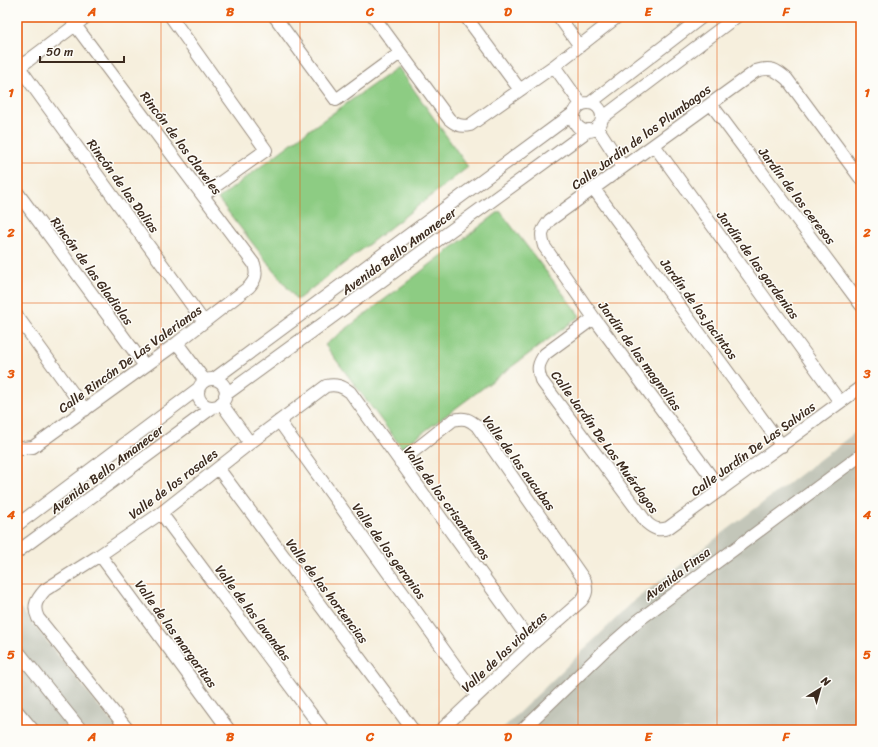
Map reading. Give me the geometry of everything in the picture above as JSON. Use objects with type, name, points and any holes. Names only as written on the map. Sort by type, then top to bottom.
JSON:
[{"type":"street","points":[[18,68],[86,17]]},
{"type":"street","points":[[172,17],[266,150],[203,195]]},
{"type":"street","points":[[276,17],[336,100],[400,53]]},
{"type":"street","points":[[374,17],[449,119],[456,125],[463,127],[470,125],[554,66],[617,17]]},
{"type":"street","points":[[466,17],[520,90]]},
{"type":"street","points":[[559,17],[580,46]]},
{"type":"street","name":"Avenida Bello Amanecer","points":[[20,523],[206,383],[381,256],[702,17]]},
{"type":"street","name":"Avenida Bello Amanecer","points":[[17,552],[393,273],[596,125],[721,21],[736,17]]},
{"type":"street","name":"Rincón de los Claveles","points":[[75,25],[254,264],[257,272],[254,280]]},
{"type":"street","points":[[554,66],[582,106],[599,108],[601,113],[596,125],[584,130],[575,123],[574,117],[582,106]]},
{"type":"street","name":"Rincón de las Dalias","points":[[18,68],[204,322]]},
{"type":"street","name":"Calle Jardín de los Plumbagos","points":[[541,236],[544,227],[550,220],[756,71],[765,68],[776,71],[787,79],[861,179]]},
{"type":"street","name":"Jardín de los ceresos","points":[[711,104],[861,305]]},
{"type":"street","points":[[596,125],[623,167]]},
{"type":"street","name":"Jardín de las gardenias","points":[[654,145],[840,402]]},
{"type":"street","name":"Jardín de los jacintos","points":[[594,189],[782,446]]},
{"type":"street","name":"Rincón de las Gladiolas","points":[[17,192],[144,366]]},
{"type":"street","name":"Jardín de las magnolias","points":[[541,236],[544,246],[594,318],[721,490]]},
{"type":"street","points":[[402,240],[412,247],[415,257]]},
{"type":"street","points":[[381,256],[384,267],[393,273]]},
{"type":"street","name":"Calle Rincón De Las Valerianas","points":[[17,446],[23,448],[33,447],[177,343],[249,287],[254,280]]},
{"type":"street","points":[[17,316],[85,410]]},
{"type":"street","name":"Calle Jardín De Los Muérdagos","points":[[594,318],[544,354],[539,362],[537,371],[541,380],[647,523],[660,530]]},
{"type":"street","points":[[177,343],[206,383],[223,385],[220,402],[250,443]]},
{"type":"street","points":[[206,383],[198,394],[202,404],[208,406],[220,402]]},
{"type":"street","name":"Valle de los rosales","points":[[128,730],[43,624],[35,611],[39,597],[45,590],[100,555],[161,513],[279,421],[326,386],[334,384]]},
{"type":"street","name":"Valle de los crisantemos","points":[[334,384],[343,387],[350,392],[532,644]]},
{"type":"street","name":"Calle Jardín De Las Salvias","points":[[660,530],[668,528],[861,387]]},
{"type":"street","name":"Valle de las aucubas","points":[[400,462],[453,420],[461,418],[469,420],[477,426],[585,581],[587,588],[586,595]]},
{"type":"street","name":"Valle de los geranios","points":[[279,421],[477,696]]},
{"type":"street","name":"Avenida Finsa","points":[[522,730],[606,649],[639,620],[861,455]]},
{"type":"street","name":"Valle de las hortencias","points":[[218,468],[413,730]]},
{"type":"street","points":[[46,504],[60,521]]},
{"type":"street","name":"Valle de las lavandas","points":[[161,513],[323,730]]},
{"type":"street","points":[[20,523],[36,538]]},
{"type":"street","name":"Valle de las margaritas","points":[[100,555],[228,730]]},
{"type":"street","name":"Valle de las violetas","points":[[441,730],[586,595]]},
{"type":"street","points":[[17,650],[81,730]]},
{"type":"street","points":[[17,711],[32,730]]},
{"type":"shaded area","points":[[861,428],[861,730],[501,730],[635,600]]},
{"type":"shaded area","points":[[17,604],[118,730],[17,730]]},
{"type":"green space","points":[[398,67],[468,167],[297,300],[218,199],[305,133]]},
{"type":"green space","points":[[500,211],[580,316],[402,448],[325,345]]}]
